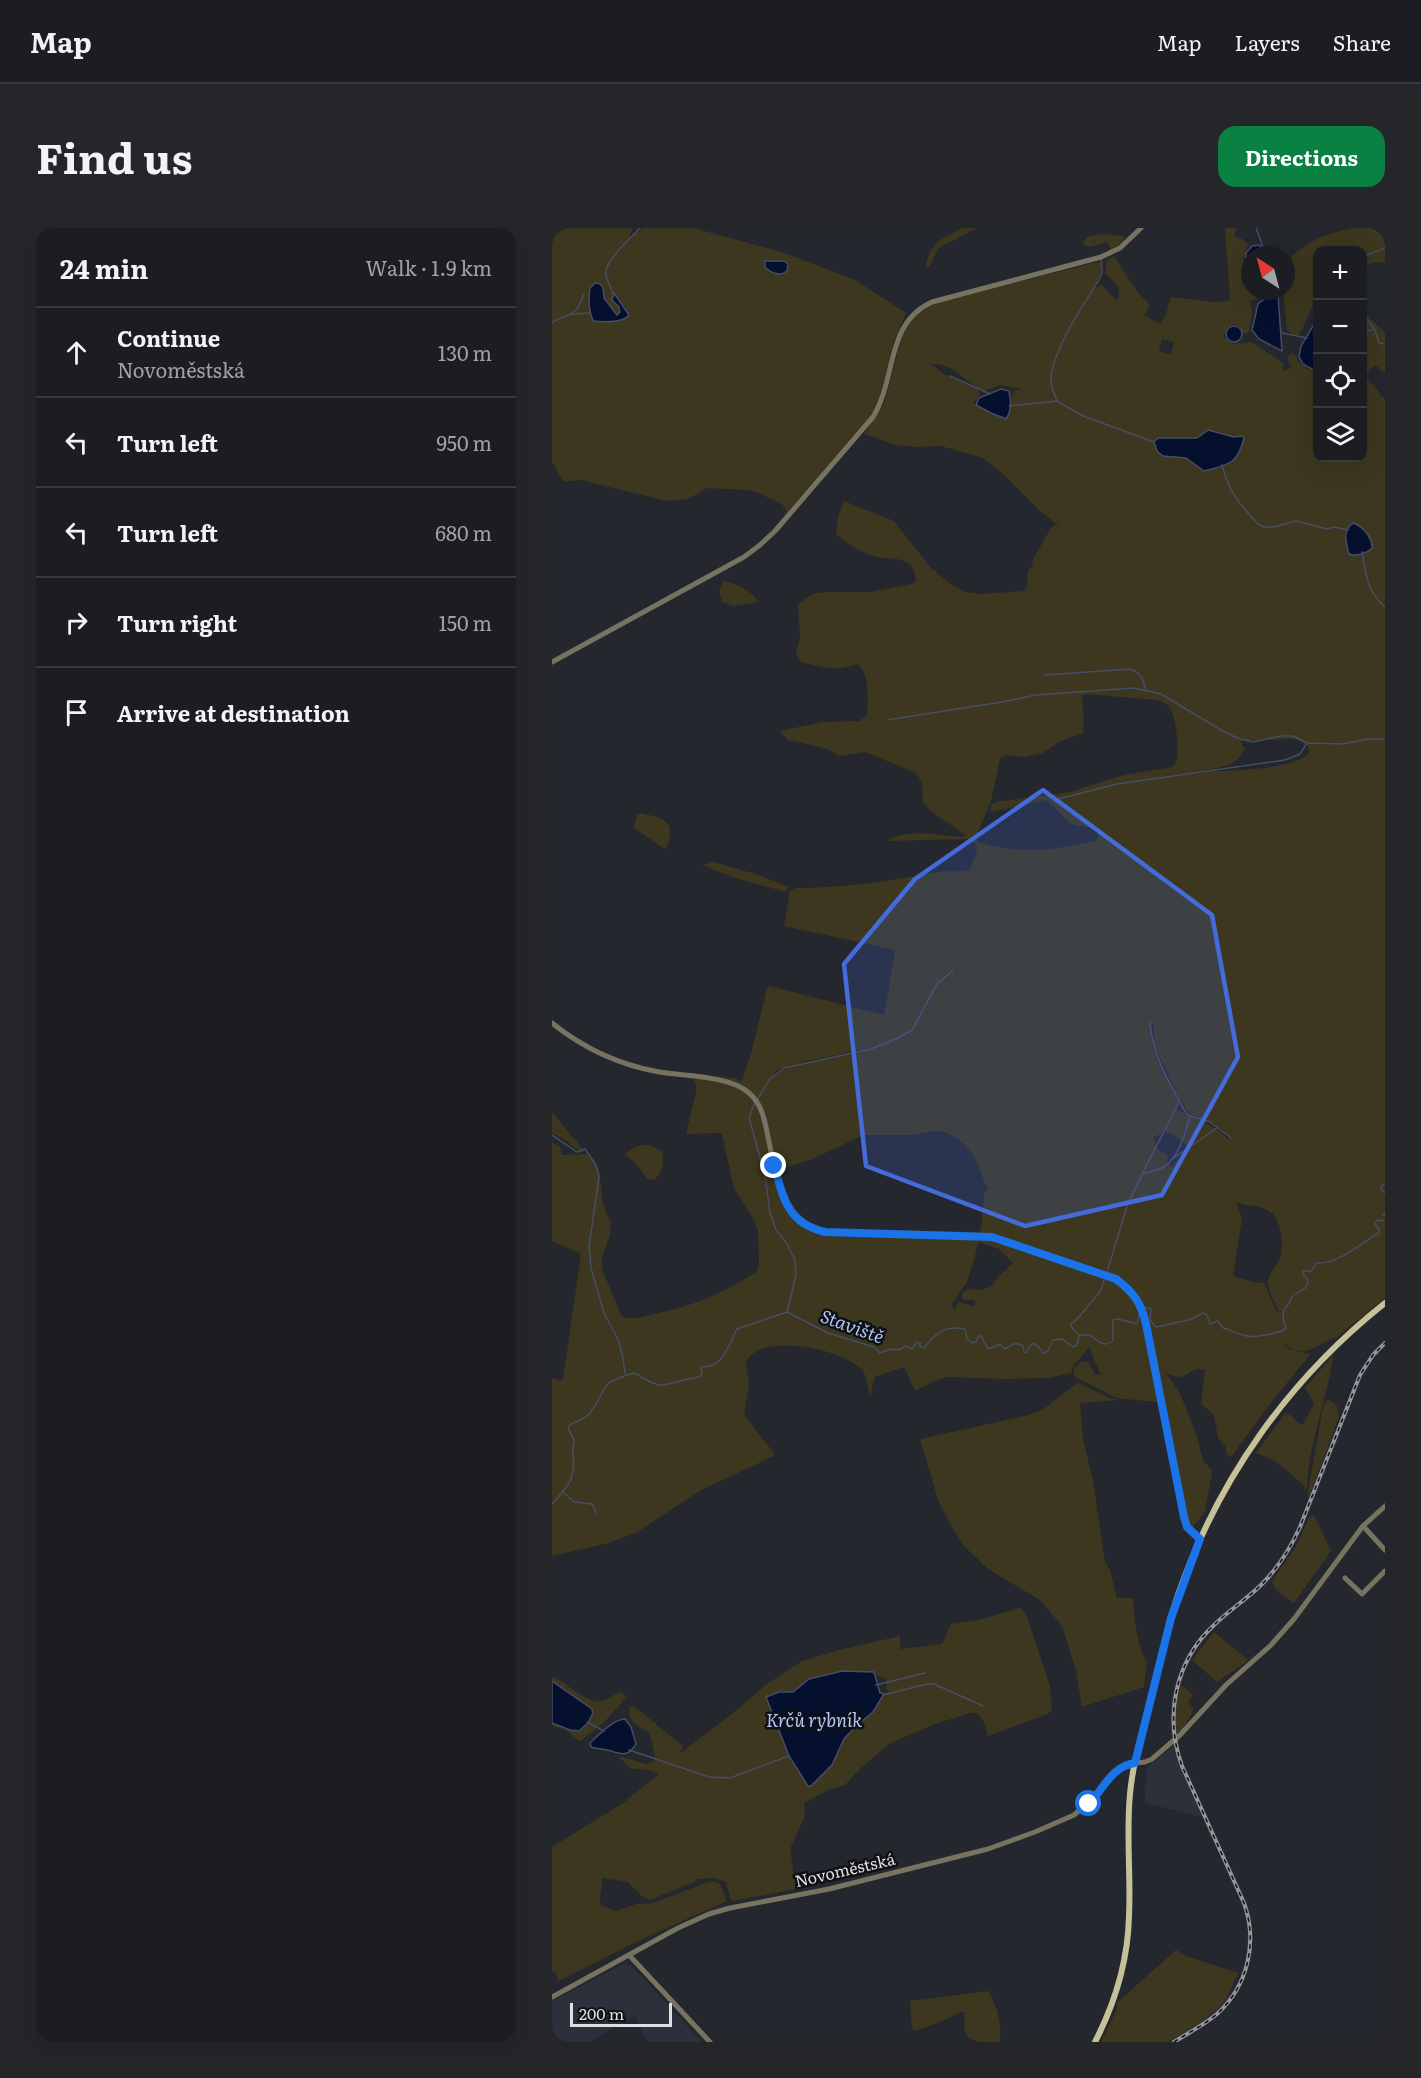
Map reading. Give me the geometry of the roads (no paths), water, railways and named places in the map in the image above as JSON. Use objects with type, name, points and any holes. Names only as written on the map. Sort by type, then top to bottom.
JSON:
[{"type":"main road","points":[[1095,2042],[1113,2000],[1127,1944],[1128,1827],[1130,1792],[1135,1763],[1171,1618],[1200,1539],[1217,1503],[1249,1449],[1278,1409],[1332,1349],[1385,1303]]},
{"type":"street","points":[[552,663],[744,557],[768,538],[873,417],[884,396],[902,328],[916,311],[932,302],[1101,257],[1120,248],[1141,228]]},
{"type":"street","points":[[552,1023],[579,1042],[626,1064],[741,1086],[756,1100],[764,1116],[774,1166],[785,1201],[800,1222],[810,1228],[825,1232],[998,1238],[1116,1279],[1129,1289],[1143,1311],[1187,1527],[1200,1539]]},
{"type":"street","name":"Novoměstská","points":[[552,1997],[678,1928],[716,1912],[829,1889],[988,1849],[1035,1832],[1082,1810],[1119,1768],[1126,1764],[1145,1762],[1157,1757],[1226,1685],[1271,1645],[1294,1619],[1363,1526],[1385,1506]]},
{"type":"street","points":[[1363,1526],[1385,1550]]},
{"type":"street","points":[[1345,1578],[1362,1594],[1385,1571]]},
{"type":"street","points":[[629,1955],[710,2042]]},
{"type":"water","points":[[765,261],[784,261],[788,264],[787,271],[781,274],[773,272],[765,267]]},
{"type":"water","points":[[595,283],[603,287],[604,298],[617,315],[620,312],[619,307],[612,300],[614,293],[629,315],[626,318],[607,322],[593,321],[589,296],[590,288]]},
{"type":"water","points":[[1263,300],[1278,300],[1282,351],[1259,339],[1252,330],[1258,304]]},
{"type":"water","points":[[1234,326],[1240,328],[1242,334],[1240,340],[1234,342],[1228,340],[1226,334],[1228,328]]},
{"type":"water","points":[[1313,326],[1313,370],[1303,364],[1299,357],[1301,346]]},
{"type":"water","points":[[1001,389],[1009,391],[1010,394],[1010,409],[1006,419],[976,405],[979,398]]},
{"type":"water","points":[[1208,430],[1244,438],[1239,453],[1231,462],[1204,471],[1186,458],[1163,456],[1157,451],[1154,442],[1158,438],[1197,438]]},
{"type":"water","points":[[1353,523],[1366,532],[1372,544],[1370,550],[1358,555],[1349,554],[1346,541],[1347,529]]},
{"type":"water","name":"Krčů rybník","points":[[842,1671],[874,1672],[880,1693],[884,1694],[873,1712],[844,1739],[832,1765],[811,1786],[808,1786],[789,1756],[766,1697],[779,1692],[793,1692],[809,1679]]},
{"type":"water","points":[[552,1681],[592,1709],[593,1713],[588,1723],[579,1731],[552,1723]]},
{"type":"water","points":[[625,1719],[631,1727],[636,1744],[631,1751],[622,1754],[591,1747],[590,1743],[606,1728]]},
{"type":"waterway","points":[[613,294],[606,270],[613,257],[640,228]]},
{"type":"waterway","points":[[1256,228],[1263,246]]},
{"type":"waterway","name":"Staviště","points":[[1367,255],[1385,248]]},
{"type":"waterway","points":[[1057,401],[1051,383],[1055,359],[1069,330],[1099,280],[1102,272],[1101,258]]},
{"type":"waterway","points":[[572,313],[578,308],[584,294]]},
{"type":"waterway","points":[[552,322],[571,314],[590,313]]},
{"type":"waterway","name":"Staviště","points":[[1367,320],[1375,330],[1379,343],[1385,344]]},
{"type":"waterway","points":[[1367,331],[1373,330]]},
{"type":"waterway","points":[[1282,333],[1307,338]]},
{"type":"waterway","points":[[950,376],[990,394]]},
{"type":"waterway","points":[[1009,406],[1057,401],[1083,416],[1154,442]]},
{"type":"waterway","points":[[1222,465],[1236,497],[1258,524],[1264,527],[1274,527],[1296,521],[1327,529],[1334,527],[1348,530]]},
{"type":"waterway","points":[[1362,552],[1366,576],[1371,588],[1385,607]]},
{"type":"waterway","points":[[1045,675],[1130,669],[1141,676],[1145,689]]},
{"type":"waterway","points":[[887,720],[1036,695],[1134,688],[1161,694],[1221,730],[1237,738],[1253,742],[1280,736],[1293,736],[1307,743],[1342,744],[1368,739],[1385,739]]},
{"type":"waterway","points":[[1058,799],[1117,784],[1285,760],[1300,754],[1307,743]]},
{"type":"waterway","points":[[757,1100],[769,1080],[784,1068],[871,1049],[912,1030],[937,984],[953,970]]},
{"type":"waterway","points":[[1107,1272],[1128,1203],[1143,1173],[1160,1169],[1173,1158],[1181,1145],[1190,1116],[1186,1113],[1163,1069],[1154,1046],[1150,1022]]},
{"type":"waterway","points":[[1143,1172],[1179,1102]]},
{"type":"waterway","points":[[754,1104],[749,1118],[765,1175],[770,1213],[776,1230],[786,1242],[795,1260],[796,1275],[787,1312]]},
{"type":"waterway","points":[[1191,1116],[1210,1122],[1231,1138]]},
{"type":"waterway","points":[[1174,1158],[1218,1127]]},
{"type":"waterway","points":[[552,1135],[577,1152],[585,1149],[596,1165],[599,1177],[589,1247],[591,1268],[604,1313],[618,1339],[625,1374]]},
{"type":"waterway","name":"Staviště","points":[[1385,1184],[1381,1187],[1385,1193]]},
{"type":"waterway","name":"Staviště","points":[[1385,1213],[1383,1215],[1385,1216]]},
{"type":"waterway","name":"Staviště","points":[[1143,1307],[1151,1309],[1150,1320],[1156,1327],[1189,1320],[1203,1313],[1207,1315],[1210,1324],[1218,1321],[1223,1328],[1244,1335],[1261,1336],[1283,1331],[1286,1329],[1283,1319],[1284,1309],[1292,1297],[1305,1289],[1308,1284],[1303,1271],[1311,1271],[1317,1263],[1342,1257],[1379,1233],[1375,1224],[1377,1220],[1385,1221]]},
{"type":"waterway","points":[[1078,1334],[1071,1324],[1099,1293],[1105,1277]]},
{"type":"waterway","name":"Staviště","points":[[552,1504],[570,1482],[572,1476],[574,1440],[568,1427],[589,1414],[608,1384],[634,1373],[658,1385],[698,1377],[702,1375],[701,1367],[715,1364],[720,1360],[737,1329],[787,1312],[828,1333],[874,1347],[880,1353],[891,1349],[899,1350],[906,1346],[912,1349],[917,1342],[924,1348],[932,1338],[952,1328],[965,1329],[967,1339],[972,1343],[976,1342],[978,1336],[981,1336],[988,1349],[1000,1344],[1005,1349],[1018,1344],[1023,1346],[1026,1353],[1034,1343],[1044,1353],[1048,1351],[1053,1340],[1062,1339],[1073,1347],[1077,1345],[1079,1335],[1090,1335],[1101,1343],[1109,1343],[1113,1341],[1113,1320],[1118,1319],[1137,1324],[1140,1310]]},
{"type":"waterway","points":[[562,1491],[574,1502],[592,1504],[597,1514]]},
{"type":"waterway","points":[[876,1685],[925,1673]]},
{"type":"waterway","points":[[883,1695],[934,1684],[983,1706]]},
{"type":"waterway","points":[[587,1722],[604,1731]]},
{"type":"waterway","points":[[629,1750],[709,1777],[730,1778],[789,1756]]},
{"type":"railway","points":[[1174,2042],[1212,2018],[1228,2003],[1243,1977],[1250,1948],[1250,1933],[1244,1903],[1182,1766],[1174,1728],[1176,1691],[1182,1673],[1200,1640],[1218,1621],[1266,1580],[1287,1551],[1300,1527],[1360,1375],[1373,1355],[1385,1343]]}]
